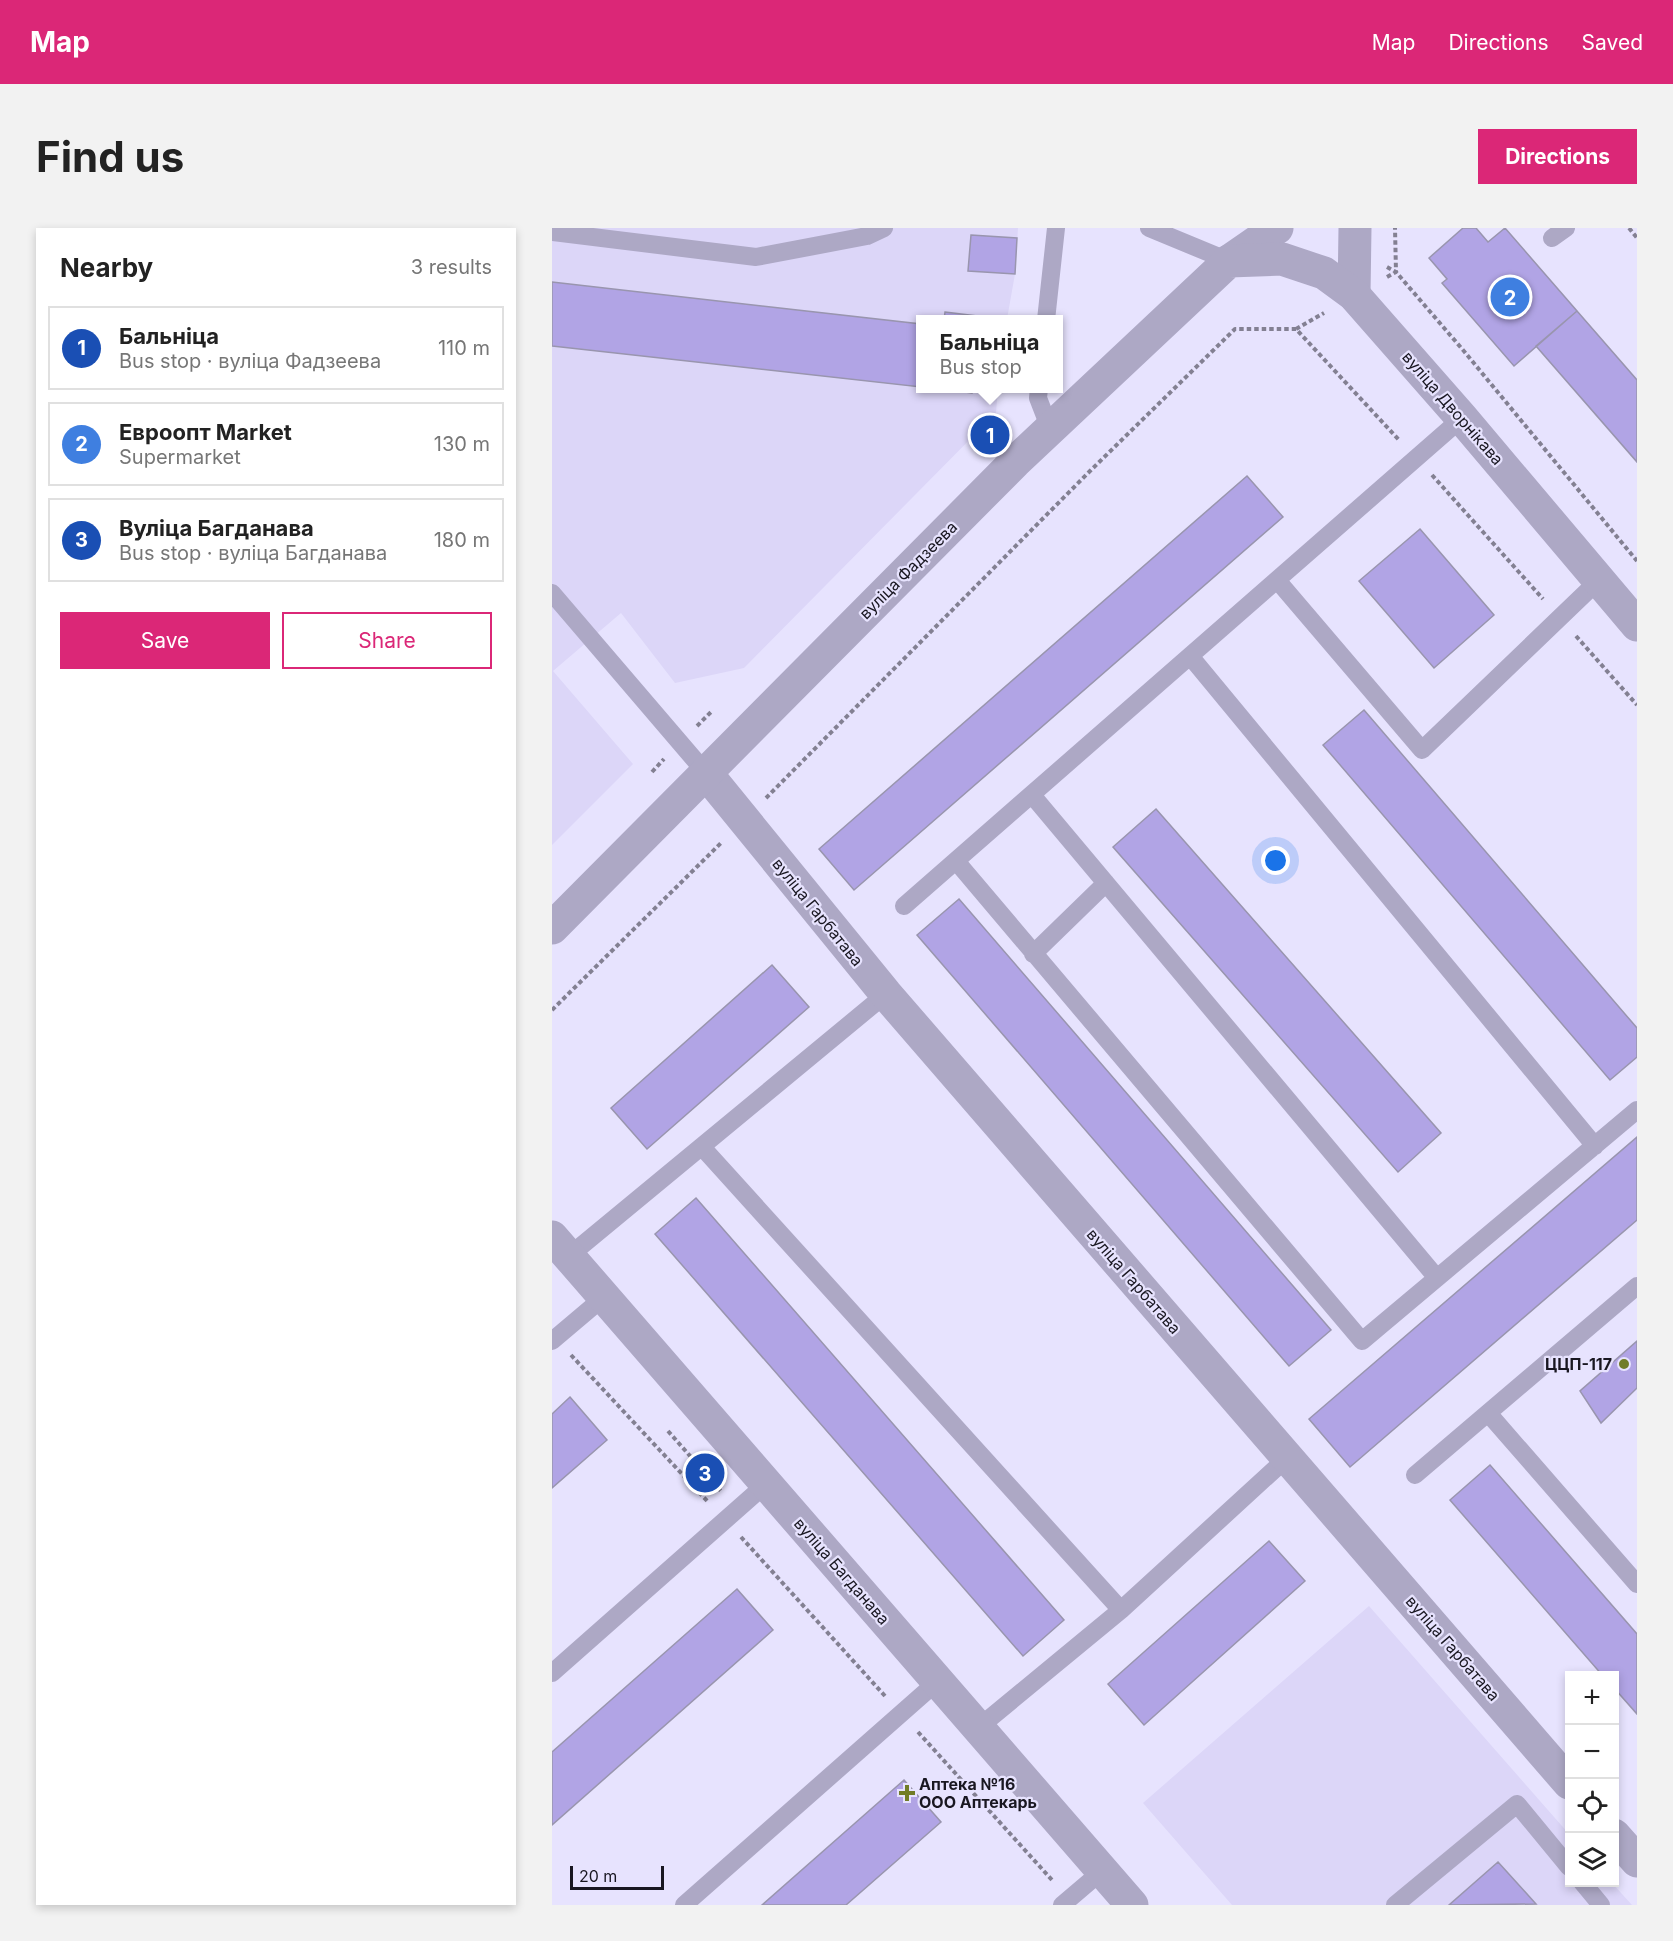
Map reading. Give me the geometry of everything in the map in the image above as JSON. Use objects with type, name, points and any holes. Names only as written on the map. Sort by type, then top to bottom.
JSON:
[{"type":"street","name":"вуліца Фадзеева","points":[[552,928],[1050,429],[1229,261],[1277,228]]},
{"type":"street","points":[[1342,302],[1355,237]]},
{"type":"street","name":"вуліца Дворнікава","points":[[1229,261],[1282,259],[1324,273],[1342,302],[1462,418],[1637,625]]},
{"type":"street","name":"вуліца Гарбатава","points":[[706,773],[886,994],[1566,1779]]},
{"type":"street","name":"вуліца Багданава","points":[[560,1246],[1132,1905]]},
{"type":"street","points":[[1619,1840],[1637,1861]]},
{"type":"lane","points":[[552,232],[756,257],[867,236],[884,228]]},
{"type":"lane","points":[[1047,315],[1056,228]]},
{"type":"lane","points":[[1149,228],[1229,261]]},
{"type":"lane","points":[[1038,393],[1038,398],[1050,429]]},
{"type":"lane","points":[[904,906],[1462,418]]},
{"type":"lane","points":[[1277,580],[1422,750],[1599,580]]},
{"type":"lane","points":[[552,594],[706,773]]},
{"type":"lane","points":[[1190,656],[1595,1146]]},
{"type":"lane","points":[[1032,795],[1437,1278]]},
{"type":"lane","points":[[956,861],[1362,1341],[1637,1110]]},
{"type":"lane","points":[[1033,954],[1106,883]]},
{"type":"lane","points":[[560,1246],[702,1147],[886,994]]},
{"type":"lane","points":[[702,1147],[1121,1610]]},
{"type":"lane","points":[[1415,1475],[1637,1286]]},
{"type":"lane","points":[[554,1340],[604,1297]]},
{"type":"lane","points":[[1488,1413],[1637,1584]]},
{"type":"lane","points":[[978,1728],[1121,1610],[1288,1457]]},
{"type":"lane","points":[[552,1673],[766,1484]]},
{"type":"lane","points":[[684,1905],[938,1682]]},
{"type":"lane","points":[[1395,1905],[1517,1804],[1565,1862]]},
{"type":"lane","points":[[1065,1902],[1102,1871]]},
{"type":"lane","points":[[1586,1887],[1601,1905]]},
{"type":"path","points":[[1395,228],[1396,272]]},
{"type":"path","points":[[1629,228],[1637,238]]},
{"type":"path","points":[[1355,237],[1396,272],[1637,561]]},
{"type":"path","points":[[1386,278],[1396,272]]},
{"type":"path","points":[[552,1010],[1083,478],[1235,329],[1296,329],[1342,302]]},
{"type":"path","points":[[1296,329],[1416,458],[1637,705]]},
{"type":"path","points":[[554,1340],[731,1515]]},
{"type":"path","points":[[668,1431],[731,1515],[1065,1902]]},
{"type":"shaded area","points":[[552,228],[1018,228],[1015,274],[1008,315],[916,315],[916,393],[998,393],[996,413],[744,668],[675,683],[621,613],[553,671],[633,764],[552,845]]},
{"type":"shaded area","points":[[1369,1606],[1565,1829],[1565,1887],[1616,1887],[1632,1905],[1232,1905],[1143,1803]]},
{"type":"building","points":[[1463,228],[1476,228],[1488,242],[1505,228],[1577,311],[1514,366],[1442,283],[1447,279],[1429,258]]},
{"type":"building","points":[[971,235],[1017,238],[1015,274],[968,271]]},
{"type":"building","points":[[552,282],[916,323],[916,386],[552,346]]},
{"type":"building","points":[[1577,311],[1637,380],[1637,462],[1536,346]]},
{"type":"building","points":[[945,312],[969,315],[945,315]]},
{"type":"building","points":[[1247,476],[1283,517],[854,890],[819,849]]},
{"type":"building","points":[[1420,529],[1494,615],[1434,668],[1359,581]]},
{"type":"building","points":[[1364,710],[1637,1028],[1637,1057],[1610,1080],[1323,745]]},
{"type":"building","points":[[1156,809],[1441,1133],[1398,1172],[1113,847]]},
{"type":"building","points":[[959,899],[1331,1330],[1289,1366],[917,935]]},
{"type":"building","points":[[772,965],[809,1007],[647,1149],[611,1108]]},
{"type":"building","points":[[1637,1137],[1637,1220],[1350,1467],[1309,1419]]},
{"type":"building","points":[[696,1198],[1064,1620],[1023,1656],[655,1234]]},
{"type":"building","name":"ЦЦП-117","points":[[1637,1341],[1637,1388],[1601,1423],[1580,1391]]},
{"type":"building","points":[[570,1397],[607,1440],[552,1488],[552,1414]]},
{"type":"building","points":[[1490,1465],[1637,1634],[1637,1714],[1619,1694],[1619,1671],[1599,1671],[1450,1500]]},
{"type":"building","points":[[1269,1541],[1305,1581],[1144,1725],[1108,1684]]},
{"type":"building","points":[[737,1589],[773,1630],[552,1825],[552,1752]]},
{"type":"building","points":[[904,1780],[941,1822],[846,1905],[762,1905]]},
{"type":"building","points":[[1498,1862],[1536,1904],[1449,1905]]},
{"type":"place","name":"Евроопт Market","points":[[1510,297]]},
{"type":"place","name":"Бальніца","points":[[990,435]]},
{"type":"place","name":"ЦЦП-117","points":[[1624,1364]]},
{"type":"place","name":"Вуліца Багданава","points":[[705,1473]]},
{"type":"place","name":"Аптека №16 ООО Аптекарь","points":[[907,1793]]}]
